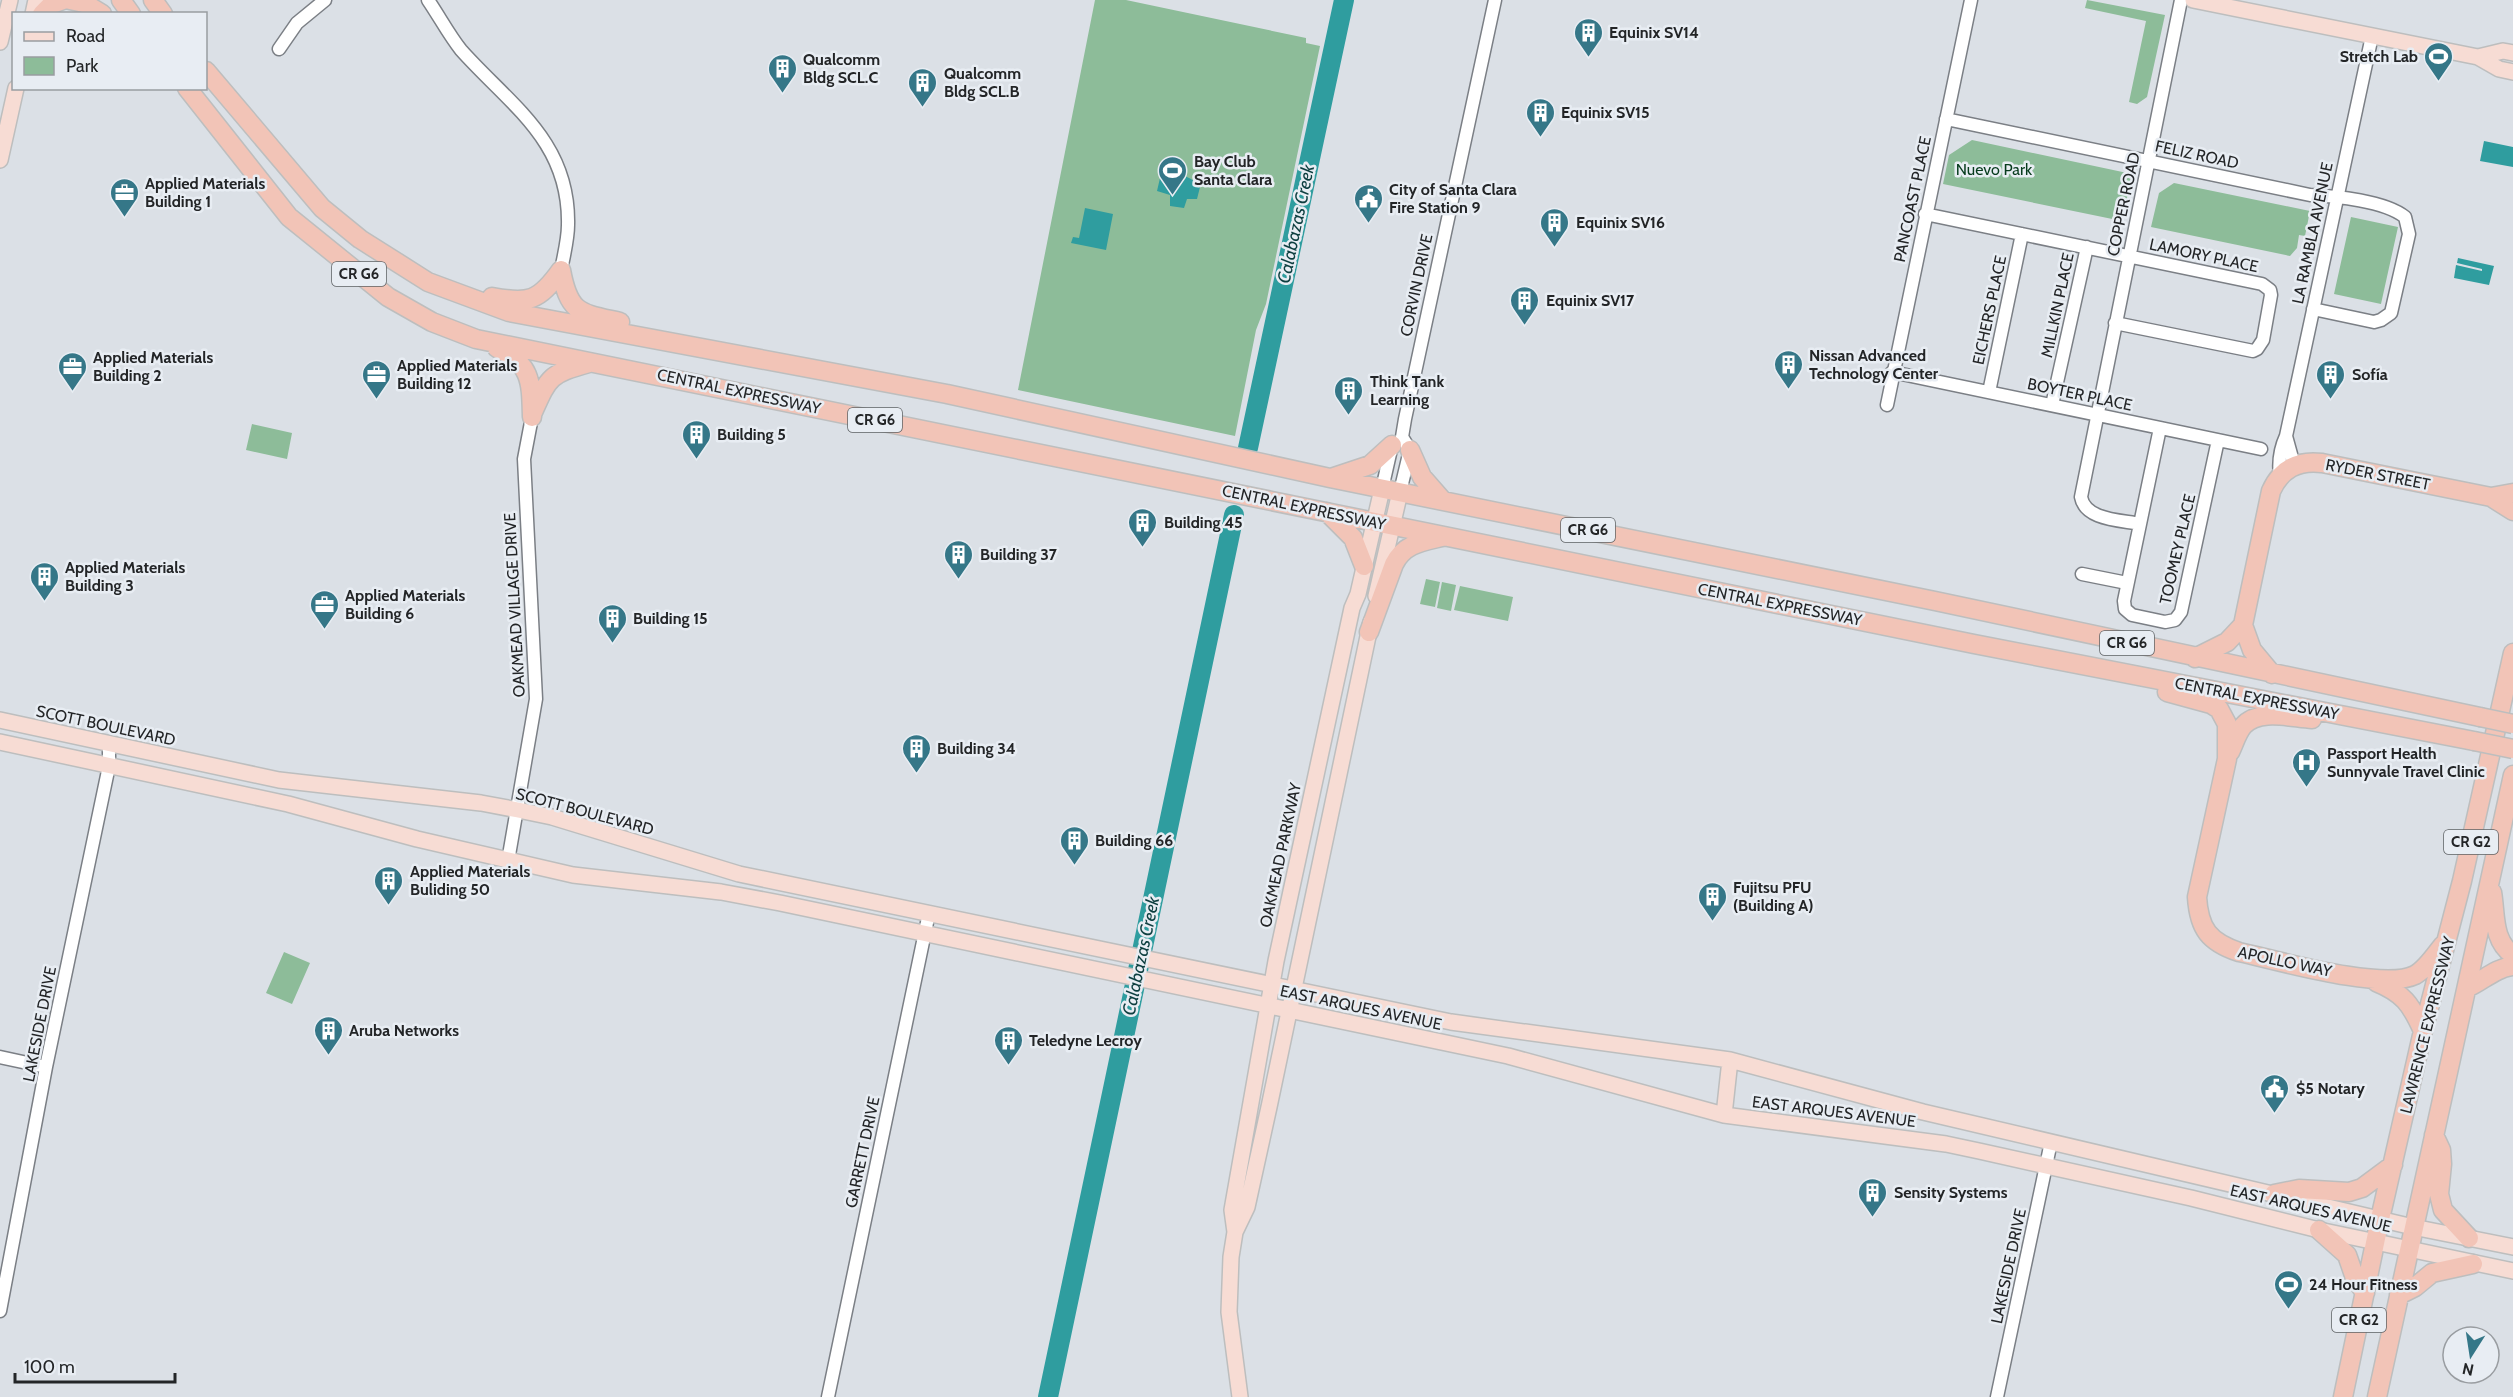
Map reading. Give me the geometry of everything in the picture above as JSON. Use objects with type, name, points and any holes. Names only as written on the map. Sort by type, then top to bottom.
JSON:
[{"type":"highway","points":[[44,12],[52,4],[63,0]]},
{"type":"highway","points":[[70,0],[84,3],[99,12]]},
{"type":"highway","name":"CENTRAL EXPRESSWAY","points":[[207,72],[322,208],[360,239],[428,282],[509,312],[958,397],[1330,478],[1935,601],[2513,724]]},
{"type":"highway","name":"CENTRAL EXPRESSWAY","points":[[188,91],[289,217],[388,297],[432,322],[476,339],[594,361],[1974,644],[2513,749]]},
{"type":"highway","points":[[360,239],[469,292],[500,298],[520,301],[534,299],[551,285],[561,270]]},
{"type":"highway","points":[[561,270],[568,298],[572,305],[582,312],[719,344],[742,357]]},
{"type":"highway","points":[[476,339],[506,352],[522,364],[530,384],[532,417]]},
{"type":"highway","points":[[532,417],[549,378],[564,370],[594,361]]},
{"type":"highway","points":[[1330,478],[1370,465],[1401,444],[1422,477],[1443,501]]},
{"type":"highway","name":"RYDER STREET","points":[[2287,471],[2308,462],[2322,463],[2491,497]]},
{"type":"highway","points":[[2272,674],[2252,650],[2243,625],[2269,499],[2287,471]]},
{"type":"highway","points":[[2491,497],[2513,493]]},
{"type":"highway","points":[[2491,497],[2513,511]]},
{"type":"highway","points":[[1327,512],[1353,538],[1364,566]]},
{"type":"highway","points":[[1369,632],[1394,564],[1400,554],[1412,544],[1447,536]]},
{"type":"highway","points":[[2195,658],[2227,642],[2243,625]]},
{"type":"highway","points":[[1974,644],[2011,660],[2211,704],[2219,709],[2227,724],[2227,759]]},
{"type":"highway","name":"LAWRENCE EXPRESSWAY","points":[[2343,1397],[2380,1219],[2513,653]]},
{"type":"highway","points":[[2227,759],[2242,726],[2257,717],[2380,722]]},
{"type":"highway","name":"APOLLO WAY","points":[[2227,759],[2197,897],[2199,919],[2206,932],[2219,943],[2239,952],[2368,979]]},
{"type":"highway","name":"LAWRENCE EXPRESSWAY","points":[[2377,1397],[2513,775]]},
{"type":"highway","points":[[2490,882],[2498,937],[2503,948],[2513,955]]},
{"type":"highway","points":[[2368,979],[2400,980],[2416,975],[2447,940]]},
{"type":"highway","points":[[2467,988],[2484,980],[2498,969],[2513,966]]},
{"type":"highway","points":[[2368,979],[2404,997],[2416,1014],[2423,1031]]},
{"type":"highway","points":[[2434,1134],[2441,1150],[2439,1194],[2443,1210],[2469,1238]]},
{"type":"highway","points":[[2274,1194],[2299,1189],[2349,1192],[2362,1188],[2393,1165]]},
{"type":"highway","points":[[2319,1230],[2347,1255],[2355,1278],[2365,1293]]},
{"type":"highway","points":[[2399,1295],[2415,1287],[2432,1273],[2473,1264]]},
{"type":"main road","points":[[0,42],[10,0]]},
{"type":"main road","points":[[2193,0],[2478,57],[2499,69],[2513,72]]},
{"type":"main road","points":[[2478,57],[2503,51],[2513,53]]},
{"type":"main road","points":[[0,160],[16,90]]},
{"type":"main road","name":"OAKMEAD PARKWAY","points":[[1240,1397],[1228,1312],[1229,1270],[1235,1232],[1247,1207],[1369,632],[1383,523],[1391,490]]},
{"type":"main road","name":"OAKMEAD PARKWAY","points":[[1235,1232],[1232,1210],[1252,1087],[1303,828],[1352,608],[1358,594],[1364,566],[1383,523]]},
{"type":"main road","name":"SCOTT BOULEVARD","points":[[0,720],[279,780],[481,803],[552,817],[739,874],[1155,961]]},
{"type":"main road","points":[[0,742],[288,804],[417,839],[573,875],[721,892],[924,934]]},
{"type":"main road","name":"EAST ARQUES AVENUE","points":[[924,934],[1126,974],[1508,1056],[1724,1115],[1946,1144],[2046,1164],[2408,1250],[2513,1271]]},
{"type":"main road","name":"EAST ARQUES AVENUE","points":[[1155,961],[1451,1022],[1730,1060],[1923,1112],[2413,1227],[2513,1247]]},
{"type":"main road","points":[[1724,1115],[1730,1060]]},
{"type":"street","points":[[279,49],[297,23],[325,0]]},
{"type":"street","points":[[428,0],[462,50],[530,119],[548,145],[560,174],[567,212],[568,225],[561,270]]},
{"type":"street","name":"CORVIN DRIVE","points":[[1391,490],[1495,0]]},
{"type":"street","name":"PANCOAST PLACE","points":[[1887,405],[1892,372],[1971,0]]},
{"type":"street","name":"COPPER ROAD","points":[[2140,524],[2093,514],[2082,504],[2081,490],[2181,0]]},
{"type":"street","name":"LA RAMBLA AVENUE","points":[[2287,471],[2278,463],[2286,436],[2372,36]]},
{"type":"street","name":"FELIZ ROAD","points":[[1946,119],[2310,195],[2337,197],[2392,209],[2408,221],[2409,234],[2394,307],[2386,318],[2374,322],[2313,309]]},
{"type":"street","name":"LAMORY PLACE","points":[[1925,213],[2266,286],[2270,290],[2271,300],[2263,340],[2258,349],[2248,351],[2115,323]]},
{"type":"street","name":"EICHERS PLACE","points":[[1989,392],[2022,234]]},
{"type":"street","name":"MILLKIN PLACE","points":[[2052,405],[2086,247]]},
{"type":"street","name":"BOYTER PLACE","points":[[1892,372],[2261,449]]},
{"type":"street","name":"OAKMEAD VILLAGE DRIVE","points":[[508,861],[537,699],[524,459],[532,417]]},
{"type":"street","name":"TOOMEY PLACE","points":[[2160,428],[2124,601],[2127,612],[2165,622],[2179,617],[2218,440]]},
{"type":"street","name":"LA RAMBLA AVENUE","points":[[2286,436],[2287,471]]},
{"type":"street","name":"CORVIN DRIVE","points":[[1391,490],[1401,444]]},
{"type":"street","points":[[2082,574],[2127,583]]},
{"type":"street","name":"LAKESIDE DRIVE","points":[[0,1311],[46,1067],[109,766],[109,744]]},
{"type":"street","name":"GARRETT DRIVE","points":[[828,1397],[929,914]]},
{"type":"street","points":[[0,1057],[46,1067]]},
{"type":"street","name":"LAKESIDE DRIVE","points":[[1997,1397],[2051,1142]]},
{"type":"green space","name":"Bay Club Santa Clara","points":[[1095,0],[1126,0],[1306,38],[1306,43],[1320,46],[1266,304],[1256,330],[1235,436],[1018,390]]},
{"type":"green space","points":[[2087,0],[2165,15],[2147,97],[2137,104],[2129,102],[2146,21],[2085,8]]},
{"type":"green space","name":"Nuevo Park","points":[[1972,140],[2132,174],[2122,221],[1943,184],[1949,155]]},
{"type":"green space","points":[[2174,183],[2310,211],[2305,236],[2299,235],[2297,248],[2290,256],[2151,227],[2159,193]]},
{"type":"green space","points":[[2351,217],[2398,227],[2381,304],[2334,294]]},
{"type":"green space","points":[[252,424],[292,433],[287,459],[246,450]]},
{"type":"green space","points":[[1426,579],[1440,582],[1435,607],[1420,604]]},
{"type":"green space","points":[[1442,582],[1456,585],[1451,611],[1437,608]]},
{"type":"green space","points":[[1460,586],[1513,597],[1508,621],[1454,610]]},
{"type":"green space","points":[[284,952],[310,963],[292,1004],[266,993]]},
{"type":"water","points":[[2484,141],[2513,147],[2513,167],[2480,161]]},
{"type":"water","points":[[1169,174],[1194,181],[1200,187],[1197,199],[1187,199],[1184,208],[1170,206],[1170,195],[1157,191],[1160,178]]},
{"type":"water","points":[[1085,208],[1113,214],[1106,250],[1071,243],[1073,237],[1079,238]]},
{"type":"water","points":[[2458,258],[2494,266],[2489,285],[2454,278],[2456,265],[2482,271],[2482,269],[2457,263]]},
{"type":"waterway","name":"Calabazas Creek","points":[[1248,448],[1344,0]]},
{"type":"waterway","name":"Calabazas Creek","points":[[1048,1397],[1234,515]]},
{"type":"place","name":"Equinix SV14","points":[[1588,58]]},
{"type":"place","name":"Stretch Lab","points":[[2439,82]]},
{"type":"place","name":"Qualcomm Bldg SCL.C","points":[[782,94]]},
{"type":"place","name":"Qualcomm Bldg SCL.B","points":[[923,108]]},
{"type":"place","name":"Equinix SV15","points":[[1540,138]]},
{"type":"place","name":"Bay Club Santa Clara","points":[[1173,196]]},
{"type":"place","name":"Applied Materials Building 1","points":[[124,218]]},
{"type":"place","name":"City of Santa Clara Fire Station 9","points":[[1368,224]]},
{"type":"place","name":"Equinix SV16","points":[[1555,248]]},
{"type":"place","name":"Equinix SV17","points":[[1525,326]]},
{"type":"place","name":"Nissan Advanced Technology Center","points":[[1788,390]]},
{"type":"place","name":"Applied Materials Building 2","points":[[72,392]]},
{"type":"place","name":"Applied Materials Building 12","points":[[376,400]]},
{"type":"place","name":"Sofía","points":[[2331,400]]},
{"type":"place","name":"Think Tank Learning","points":[[1349,416]]},
{"type":"place","name":"Building 5","points":[[696,460]]},
{"type":"place","name":"Building 45","points":[[1143,548]]},
{"type":"place","name":"Building 37","points":[[959,580]]},
{"type":"place","name":"Applied Materials Building 3","points":[[44,602]]},
{"type":"place","name":"Applied Materials Building 6","points":[[324,630]]},
{"type":"place","name":"Building 15","points":[[612,644]]},
{"type":"place","name":"Building 34","points":[[916,774]]},
{"type":"place","name":"Passport Health Sunnyvale Travel Clinic","points":[[2306,788]]},
{"type":"place","name":"Building 66","points":[[1074,866]]},
{"type":"place","name":"Applied Materials Buliding 50","points":[[389,906]]},
{"type":"place","name":"Fujitsu PFU (Building A)","points":[[1712,922]]},
{"type":"place","name":"Aruba Networks","points":[[328,1056]]},
{"type":"place","name":"Teledyne Lecroy","points":[[1008,1066]]},
{"type":"place","name":"$5 Notary","points":[[2275,1114]]},
{"type":"place","name":"Sensity Systems","points":[[1873,1218]]},
{"type":"place","name":"24 Hour Fitness","points":[[2288,1310]]}]
